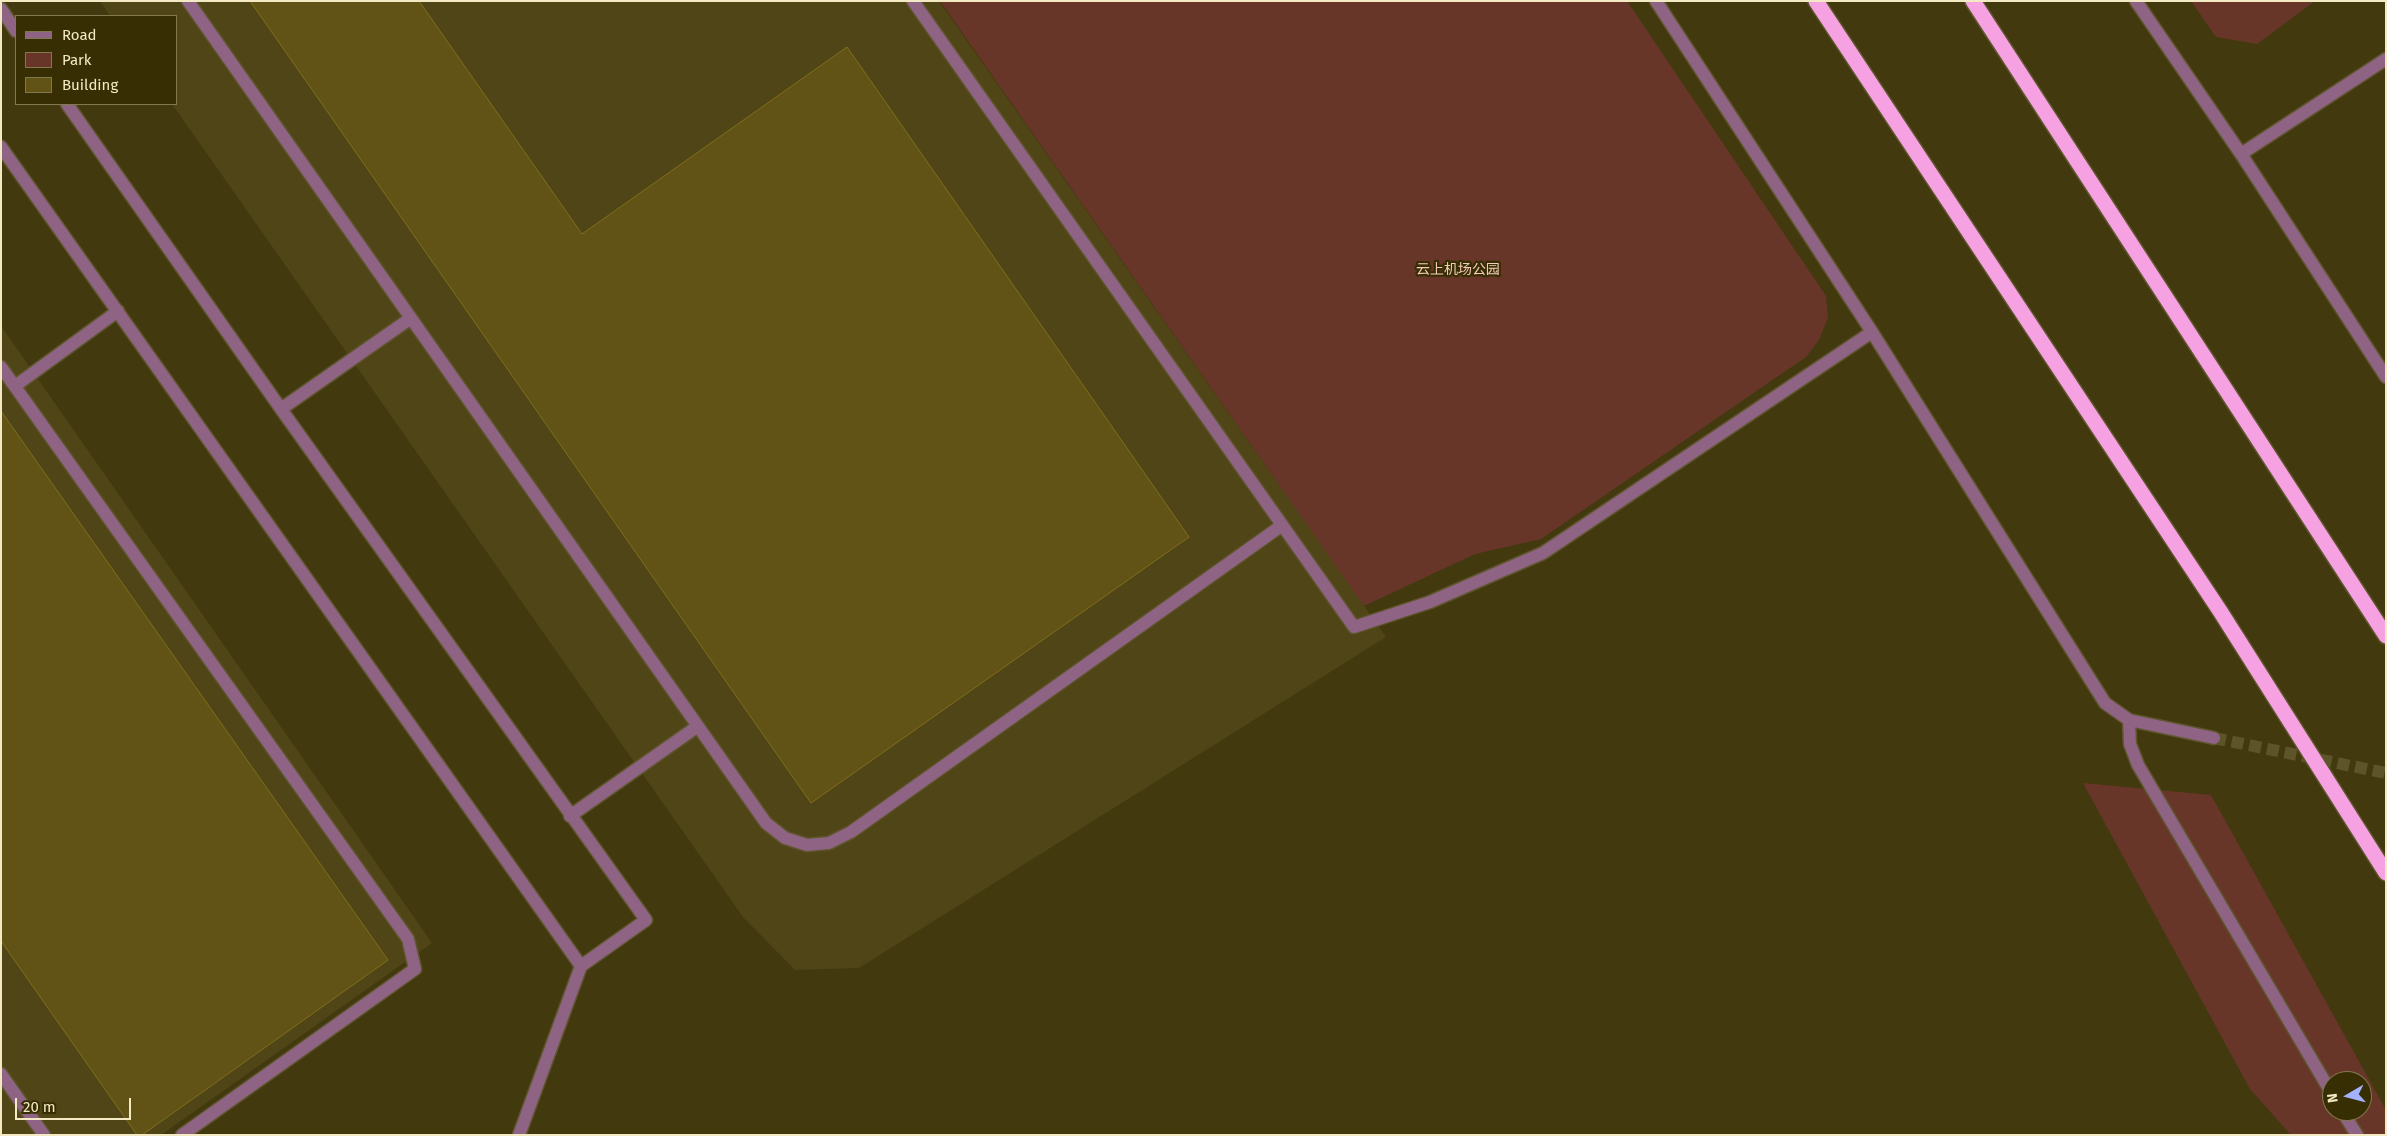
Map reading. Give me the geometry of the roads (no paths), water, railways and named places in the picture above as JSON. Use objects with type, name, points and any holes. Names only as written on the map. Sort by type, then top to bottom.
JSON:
[{"type":"highway","points":[[1816,1],[2220,611],[2386,873]]},
{"type":"highway","points":[[1973,1],[2386,636]]},
{"type":"street","points":[[188,1],[766,823],[784,838],[807,845],[829,843],[852,832],[1281,526]]},
{"type":"street","points":[[913,1],[1281,526],[1354,627],[1430,602],[1543,553],[1872,332]]},
{"type":"street","points":[[1656,1],[1872,332],[2104,703],[2129,720],[2214,738]]},
{"type":"street","points":[[2136,1],[2241,154],[2386,378]]},
{"type":"street","points":[[1,9],[15,30]]},
{"type":"street","points":[[2241,154],[2386,59]]},
{"type":"street","points":[[68,105],[281,410],[646,920],[581,966],[519,1135]]},
{"type":"street","points":[[1,147],[581,966]]},
{"type":"street","points":[[15,386],[118,311]]},
{"type":"street","points":[[281,410],[411,318]]},
{"type":"street","points":[[1,367],[408,939],[415,969],[182,1135]]},
{"type":"street","points":[[2129,720],[2130,744],[2138,765],[2322,1077]]},
{"type":"street","points":[[570,816],[698,726]]},
{"type":"street","points":[[1,1074],[44,1135]]},
{"type":"street","points":[[2348,1121],[2357,1135]]},
{"type":"tunnel","points":[[2214,738],[2386,773]]},
{"type":"park label","name":"云上机场公园","points":[[1458,270]]}]
